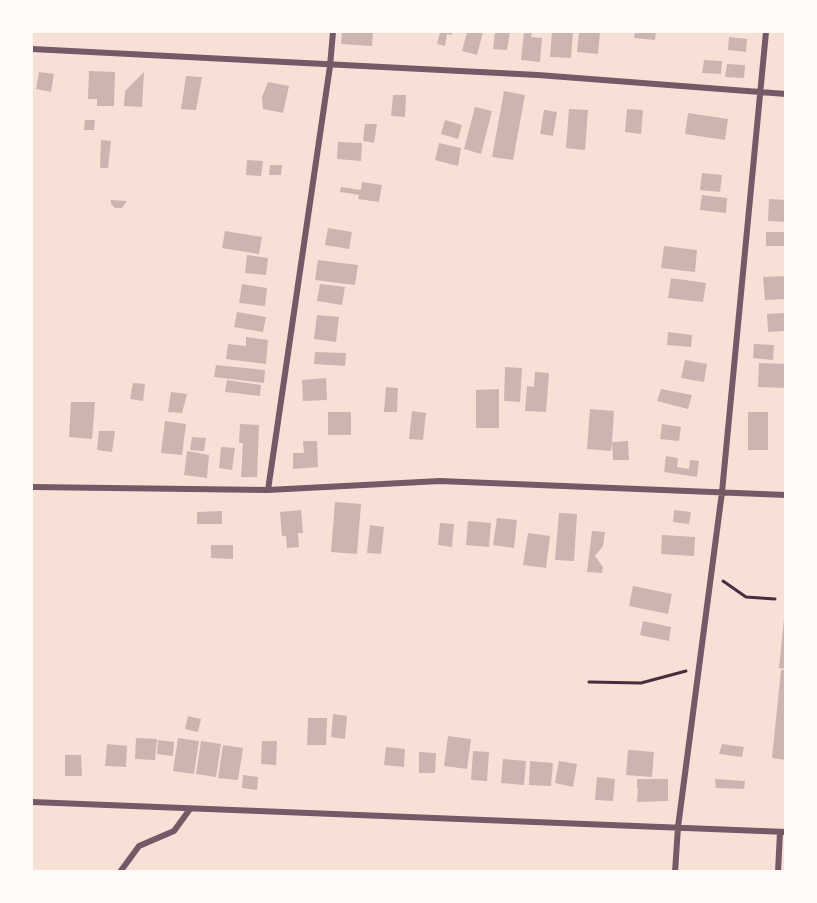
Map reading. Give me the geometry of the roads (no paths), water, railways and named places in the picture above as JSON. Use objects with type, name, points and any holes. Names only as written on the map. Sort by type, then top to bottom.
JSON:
[{"type":"street","points":[[268,490],[330,66],[333,32]]},
{"type":"street","points":[[675,872],[678,827],[722,492],[766,32]]},
{"type":"street","points":[[32,50],[538,75],[786,94]]},
{"type":"street","points":[[32,487],[268,490],[440,481],[786,495]]},
{"type":"street","points":[[32,802],[783,832],[778,872]]},
{"type":"street","points":[[120,872],[139,846],[174,831],[190,808]]}]
